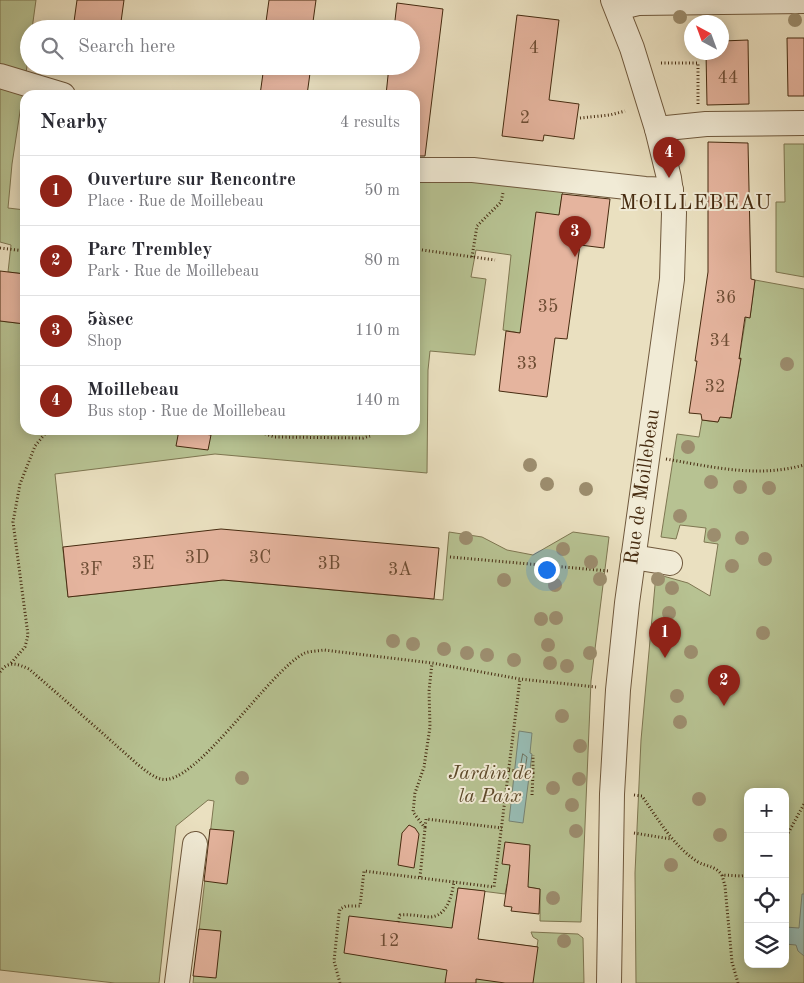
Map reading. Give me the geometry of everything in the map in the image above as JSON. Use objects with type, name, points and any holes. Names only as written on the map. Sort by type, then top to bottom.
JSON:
[{"type":"street","points":[[627,3],[804,1]]},
{"type":"street","name":"Rue de Moillebeau","points":[[609,983],[612,784],[618,690],[633,557],[672,279],[674,213],[671,190],[657,129],[632,48],[627,3]]},
{"type":"street","points":[[0,76],[46,90]]},
{"type":"street","points":[[657,129],[706,124],[804,123]]},
{"type":"street","points":[[420,170],[473,170],[645,189],[671,190]]},
{"type":"street","points":[[633,557],[670,563]]},
{"type":"street","points":[[177,983],[195,844]]},
{"type":"path","points":[[661,63],[698,63],[699,113]]},
{"type":"path","points":[[580,118],[610,115],[625,111]]},
{"type":"path","points":[[472,257],[478,226],[501,202],[507,174]]},
{"type":"path","points":[[0,248],[20,250]]},
{"type":"path","points":[[420,250],[495,260]]},
{"type":"path","points":[[0,672],[25,647],[28,635],[13,522],[20,484],[35,446],[44,435]]},
{"type":"path","points":[[271,435],[363,438],[370,436]]},
{"type":"path","points":[[670,460],[748,471],[786,469],[804,465]]},
{"type":"path","points":[[450,558],[609,571]]},
{"type":"path","points":[[10,664],[20,664],[29,669],[132,759],[151,774],[162,779],[171,778],[179,774],[195,762],[237,721],[273,679],[306,653],[324,650],[432,663],[520,679],[596,688]]},
{"type":"path","points":[[425,828],[413,812],[415,793],[424,766],[430,727],[429,691],[432,663]]},
{"type":"path","points":[[340,983],[334,961],[340,909],[346,906],[360,906],[364,871],[494,886],[511,770],[520,679]]},
{"type":"path","points":[[532,795],[533,755]]},
{"type":"path","points":[[511,770],[532,773]]},
{"type":"path","points":[[634,795],[642,796],[672,839],[699,863],[715,867],[722,874],[726,893],[732,962],[738,983]]},
{"type":"path","points":[[788,833],[804,804]]},
{"type":"path","points":[[420,877],[426,819],[502,828]]},
{"type":"path","points":[[634,833],[672,839]]},
{"type":"path","points":[[722,874],[744,876]]},
{"type":"path","points":[[398,922],[400,915],[431,917],[443,912],[450,902],[454,881]]},
{"type":"green space","points":[[0,0],[36,0],[33,20],[20,20],[20,75],[26,75],[23,90],[20,90],[20,112],[8,208],[20,209],[20,273],[8,272],[11,245],[0,242]]},
{"type":"green space","points":[[784,144],[804,144],[804,277],[776,272],[776,202],[785,202]]},
{"type":"green space","name":"Jardin de la Paix","points":[[420,178],[465,178],[563,190],[559,215],[520,333],[503,330],[511,255],[476,250],[471,277],[486,279],[475,355],[430,351],[428,370],[427,473],[215,454],[55,474],[68,597],[223,580],[443,600],[449,532],[482,537],[507,550],[533,555],[573,532],[609,537],[591,681],[581,922],[540,921],[540,889],[507,884],[505,894],[458,888],[451,936],[537,947],[538,940],[533,937],[531,932],[578,934],[583,938],[584,983],[193,983],[214,801],[208,800],[176,826],[159,983],[115,983],[0,970],[0,321],[20,323],[20,435],[420,435]]},
{"type":"green space","points":[[755,280],[804,289],[804,983],[636,983],[635,873],[641,740],[656,574],[688,583],[710,596],[718,544],[704,542],[706,528],[680,525],[676,539],[661,537],[677,434],[699,437],[702,420],[718,422],[720,417],[731,418],[746,317],[750,317]]},
{"type":"water","points":[[519,731],[532,733],[530,753],[532,754],[523,823],[509,821]]},
{"type":"water","points":[[802,894],[804,894],[804,956],[798,951],[796,945],[789,944],[789,927],[799,928]]},
{"type":"building","points":[[77,0],[124,0],[121,20],[74,20]]},
{"type":"building","points":[[269,0],[316,0],[313,20],[266,20]]},
{"type":"building","points":[[397,3],[443,9],[425,156],[420,156],[420,90],[387,90],[388,75],[420,75],[420,20],[395,20]]},
{"type":"building","points":[[517,15],[559,20],[549,100],[579,104],[574,139],[544,135],[543,141],[502,136]]},
{"type":"building","points":[[787,38],[804,38],[804,96],[788,96]]},
{"type":"building","points":[[748,40],[749,104],[707,105],[706,60],[729,60],[729,41]]},
{"type":"building","points":[[263,75],[310,75],[308,90],[261,90]]},
{"type":"building","points":[[708,142],[748,143],[751,279],[755,280],[750,318],[745,317],[739,359],[741,358],[731,418],[720,417],[718,422],[702,420],[701,414],[689,413],[708,272]]},
{"type":"building","points":[[562,194],[610,199],[604,248],[580,245],[567,339],[555,338],[547,397],[499,391],[506,331],[520,333],[536,212],[559,215]]},
{"type":"building","points":[[0,271],[20,273],[20,323],[0,321]]},
{"type":"building","points":[[178,435],[211,435],[208,450],[176,446]]},
{"type":"building","points":[[221,529],[439,548],[434,599],[223,580],[68,597],[63,547]]},
{"type":"building","points":[[409,825],[415,828],[419,834],[414,868],[398,865],[402,833]]},
{"type":"building","points":[[210,829],[234,831],[227,884],[204,881]]},
{"type":"building","points":[[505,842],[530,845],[528,887],[540,889],[539,914],[511,911],[512,907],[504,906],[510,865],[502,864]]},
{"type":"building","points":[[458,888],[485,891],[478,939],[538,947],[533,983],[505,983],[476,979],[476,983],[445,983],[447,970],[344,953],[349,916],[452,928]]},
{"type":"building","points":[[199,929],[221,931],[216,978],[193,976]]},
{"type":"place","name":"Moillebeau","points":[[669,178]]},
{"type":"place","name":"5àsec","points":[[575,257]]},
{"type":"place","name":"Ouverture sur Rencontre","points":[[665,658]]},
{"type":"place","name":"Parc Trembley","points":[[724,706]]},
{"type":"district","name":"MOILLEBEAU","points":[[696,203]]}]
